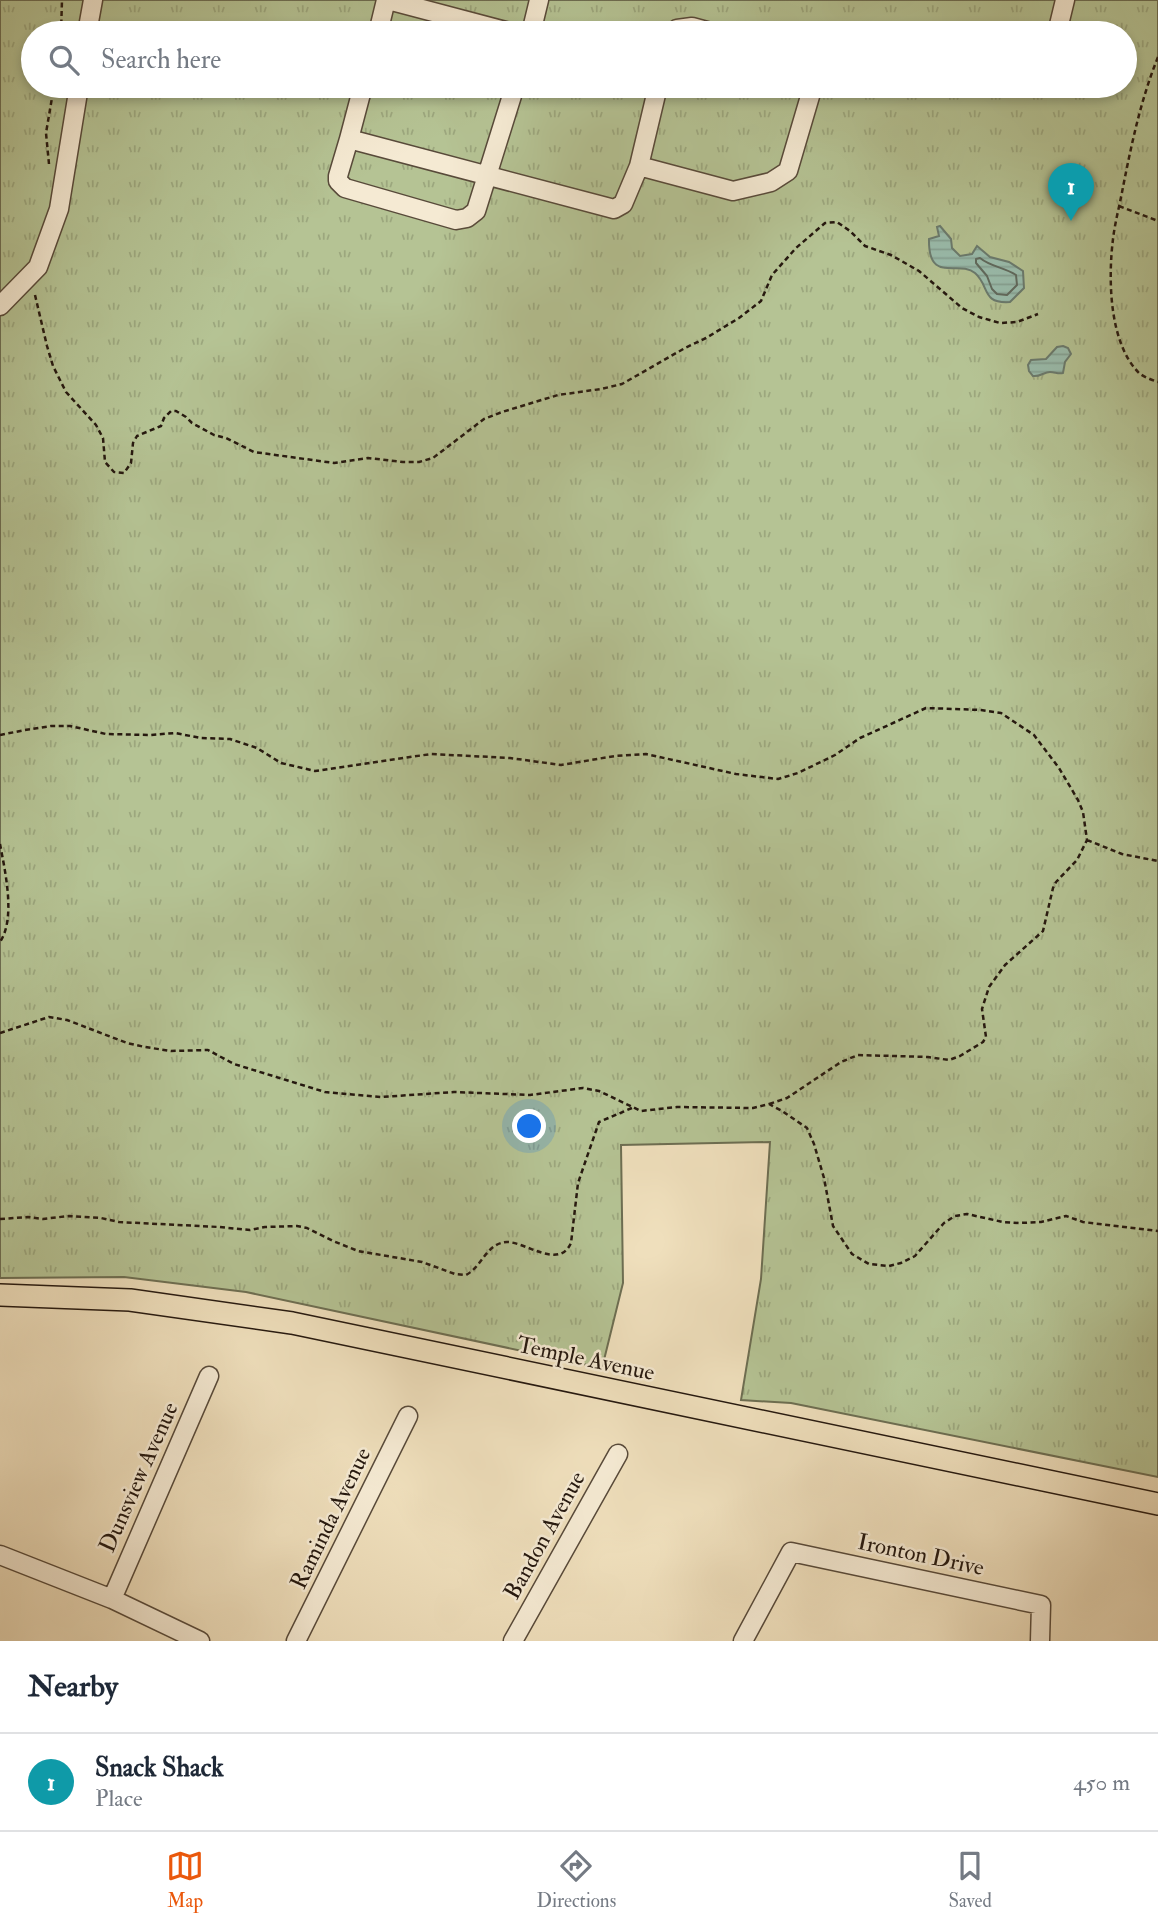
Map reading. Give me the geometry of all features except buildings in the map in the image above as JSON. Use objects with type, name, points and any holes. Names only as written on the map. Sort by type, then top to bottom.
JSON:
[{"type":"main road","name":"Temple Avenue","points":[[0,1295],[130,1300],[292,1323],[1158,1504]]},
{"type":"street","points":[[89,21],[93,0]]},
{"type":"street","points":[[381,21],[387,0],[467,21]]},
{"type":"street","points":[[534,21],[539,0]]},
{"type":"street","points":[[1060,21],[1065,0]]},
{"type":"street","points":[[0,306],[38,267],[59,209],[77,98]]},
{"type":"street","points":[[360,98],[338,181],[345,188],[456,220],[467,218],[476,211],[511,98]]},
{"type":"street","points":[[349,139],[614,209],[624,204],[639,166],[655,98]]},
{"type":"street","points":[[639,166],[733,191],[771,182],[788,172],[810,98]]},
{"type":"street","name":"Dunsview Avenue","points":[[112,1599],[209,1376]]},
{"type":"street","name":"Raminda Avenue","points":[[296,1641],[408,1416]]},
{"type":"street","name":"Bandon Avenue","points":[[513,1641],[618,1454]]},
{"type":"street","name":"Ironton Drive","points":[[743,1641],[791,1552],[1041,1605],[1040,1641]]},
{"type":"street","points":[[0,1555],[112,1599],[200,1641]]},
{"type":"path","points":[[61,21],[62,0]]},
{"type":"path","points":[[1158,57],[1133,137],[1113,237],[1111,263],[1116,332],[1124,351],[1140,374],[1158,382]]},
{"type":"path","points":[[50,174],[46,133],[52,98]]},
{"type":"path","points":[[1119,206],[1158,221]]},
{"type":"path","points":[[38,267],[34,292],[53,366],[66,392],[96,425],[103,438],[105,462],[114,472],[124,473],[131,463],[133,443],[137,436],[161,426],[171,411],[176,411],[214,435],[254,452],[334,463],[368,458],[418,462],[433,458],[484,419],[558,395],[622,384],[739,318],[761,301],[772,275],[796,247],[825,223],[837,222],[865,246],[891,255],[919,271],[962,308],[979,317],[1000,323],[1017,322],[1038,314]]},
{"type":"path","points":[[0,735],[70,726],[106,734],[175,733],[201,738],[230,739],[257,748],[281,763],[315,771],[431,754],[510,758],[561,765],[646,754],[736,774],[778,779],[798,773],[835,755],[860,738],[926,708],[981,710],[1002,713],[1034,735],[1059,768],[1078,800],[1083,812],[1087,840],[1077,860],[1053,888],[1043,931],[1005,965],[989,987],[982,1009],[986,1037],[983,1042],[949,1060],[869,1054],[850,1057],[787,1098],[753,1108],[677,1107],[641,1111],[599,1091],[583,1088],[530,1095],[454,1092],[381,1097],[325,1092],[234,1065],[208,1050],[171,1051],[145,1047],[127,1043],[67,1020],[49,1017],[0,1033]]},
{"type":"path","points":[[1087,840],[1122,853],[1158,861]]},
{"type":"path","points":[[0,844],[6,873],[8,926],[0,942]]},
{"type":"path","points":[[769,1104],[807,1128],[824,1178],[833,1226],[852,1254],[869,1264],[889,1266],[915,1256],[944,1223],[955,1216],[967,1214],[1019,1223],[1041,1222],[1066,1216],[1083,1222],[1158,1231]]},
{"type":"path","points":[[0,1219],[28,1217],[43,1220],[69,1216],[119,1222],[250,1230],[297,1226],[358,1251],[410,1259],[466,1275],[479,1265],[489,1249],[503,1242],[512,1242],[549,1254],[568,1250],[578,1183],[599,1122],[632,1108]]},
{"type":"green space","points":[[0,0],[1158,0],[1158,1477],[791,1403],[741,1400],[761,1279],[770,1142],[621,1145],[623,1283],[602,1368],[246,1292],[124,1277],[0,1278]]},
{"type":"water","points":[[940,226],[951,239],[952,248],[960,256],[972,254],[977,246],[990,257],[1009,262],[1023,271],[1024,288],[1010,302],[1001,302],[990,297],[975,273],[968,269],[939,266],[930,253],[929,239],[939,236],[937,227]]},
{"type":"water","points":[[1057,347],[1068,348],[1071,354],[1065,362],[1063,373],[1048,372],[1033,376],[1028,365],[1031,360],[1046,359]]},
{"type":"place","name":"Snack Shack","points":[[1071,221]]}]
